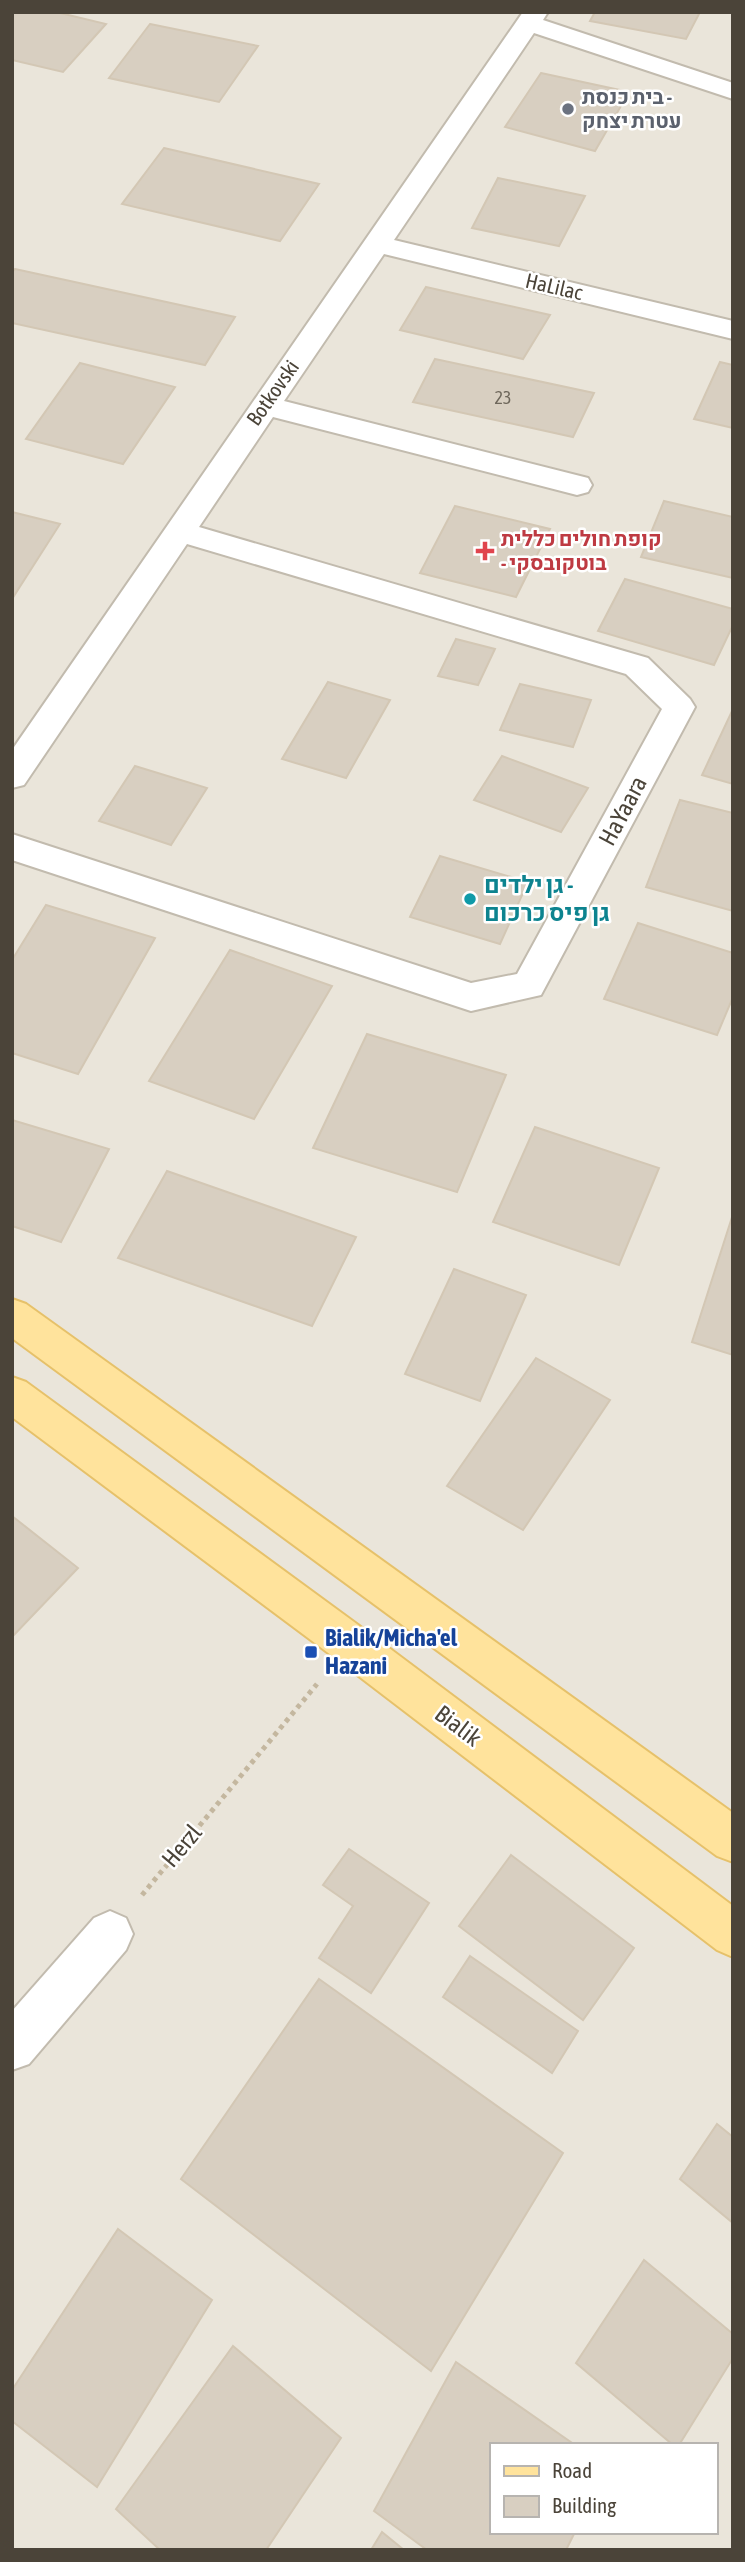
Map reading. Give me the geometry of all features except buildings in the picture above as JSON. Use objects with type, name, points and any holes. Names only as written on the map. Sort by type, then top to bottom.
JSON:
[{"type":"main road","points":[[12,1316],[733,1840]]},
{"type":"main road","name":"Bialik","points":[[12,1394],[350,1644],[733,1934]]},
{"type":"street","points":[[532,18],[733,92]]},
{"type":"street","name":"Botkovski","points":[[12,776],[532,18]]},
{"type":"street","name":"HaLilac","points":[[376,244],[733,330]]},
{"type":"street","points":[[265,406],[577,485]]},
{"type":"street","name":"HaYaara","points":[[12,847],[471,997],[529,985],[679,707],[637,666],[178,531]]},
{"type":"street","points":[[12,2047],[110,1934]]},
{"type":"path","name":"Herzl","points":[[110,1934],[350,1644]]},
{"type":"shaded area","points":[[12,12],[733,12],[733,2550],[12,2550]]},
{"type":"place","name":"בית כנסת - עטרת יצחק","points":[[568,109]]},
{"type":"place","name":"קופת חולים כללית - בוטקובסקי","points":[[485,551]]},
{"type":"place","name":"גן ילדים - גן פיס כרכום","points":[[470,899]]},
{"type":"place","name":"Bialik/Micha'el Hazani","points":[[311,1652]]}]
